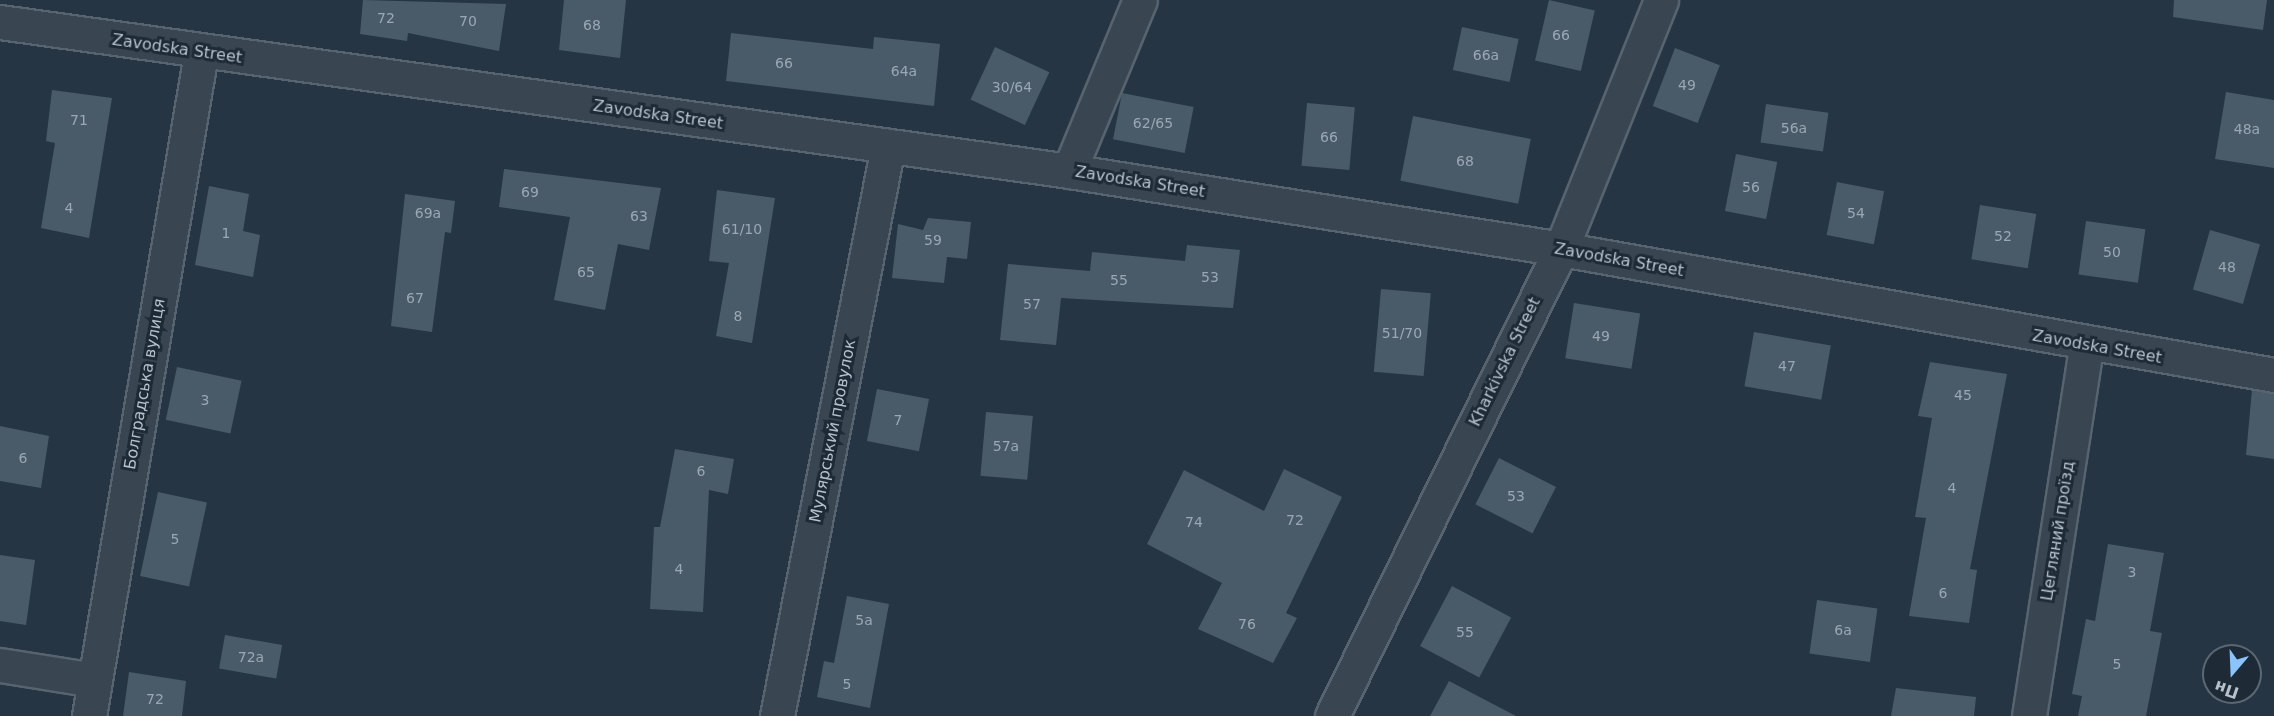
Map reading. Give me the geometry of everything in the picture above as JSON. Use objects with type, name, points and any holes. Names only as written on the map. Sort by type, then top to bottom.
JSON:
[{"type":"street","points":[[1069,171],[1140,0]]},
{"type":"street","name":"Kharkivska Street","points":[[1332,716],[1561,249],[1661,0]]},
{"type":"street","name":"Zavodska Street","points":[[0,22],[201,53],[1069,171],[1561,249],[2086,346],[2274,375]]},
{"type":"street","name":"Болградська вулиця","points":[[88,716],[201,53]]},
{"type":"street","name":"Мулярський провулок","points":[[777,716],[888,146]]},
{"type":"street","name":"Цегляний проїзд","points":[[2029,716],[2086,346]]},
{"type":"street","points":[[0,665],[95,680]]},
{"type":"building","points":[[363,0],[506,4],[499,51],[408,33],[407,41],[360,34]]},
{"type":"building","points":[[564,0],[626,0],[620,58],[559,50]]},
{"type":"building","points":[[1549,0],[1595,11],[1581,71],[1535,60]]},
{"type":"building","points":[[2174,0],[2267,0],[2263,30],[2173,17]]},
{"type":"building","points":[[1462,27],[1519,39],[1510,82],[1453,70]]},
{"type":"building","points":[[731,33],[873,49],[874,37],[940,44],[934,106],[726,81]]},
{"type":"building","points":[[995,47],[1049,72],[1025,125],[970,100]]},
{"type":"building","points":[[1675,48],[1720,65],[1698,123],[1653,106]]},
{"type":"building","points":[[52,90],[112,98],[89,238],[41,228],[55,143],[46,141]]},
{"type":"building","points":[[2226,92],[2274,100],[2274,168],[2215,159]]},
{"type":"building","points":[[1122,93],[1194,107],[1185,153],[1113,139]]},
{"type":"building","points":[[1307,103],[1355,107],[1349,170],[1302,166]]},
{"type":"building","points":[[1766,104],[1828,113],[1823,151],[1761,143]]},
{"type":"building","points":[[1413,116],[1531,139],[1518,204],[1400,181]]},
{"type":"building","points":[[1736,154],[1777,162],[1766,219],[1725,211]]},
{"type":"building","points":[[504,169],[661,188],[649,250],[618,244],[605,310],[554,300],[570,217],[499,207]]},
{"type":"building","points":[[1837,182],[1884,191],[1874,244],[1827,235]]},
{"type":"building","points":[[209,186],[249,194],[243,231],[260,235],[253,277],[195,265]]},
{"type":"building","points":[[717,190],[775,198],[752,343],[716,336],[729,263],[709,261]]},
{"type":"building","points":[[405,194],[455,201],[451,233],[445,232],[432,332],[391,326]]},
{"type":"building","points":[[1980,205],[2036,214],[2028,268],[1971,259]]},
{"type":"building","points":[[928,218],[971,222],[967,259],[947,257],[944,283],[892,278],[898,224],[923,230]]},
{"type":"building","points":[[2086,221],[2145,229],[2138,283],[2078,274]]},
{"type":"building","points":[[2210,230],[2260,244],[2243,304],[2193,290]]},
{"type":"building","points":[[1187,245],[1240,250],[1233,308],[1061,298],[1056,345],[1000,340],[1008,264],[1090,271],[1092,252],[1185,261]]},
{"type":"building","points":[[1381,289],[1431,293],[1424,376],[1374,372]]},
{"type":"building","points":[[1574,303],[1640,313],[1631,369],[1565,358]]},
{"type":"building","points":[[1754,332],[1831,346],[1821,400],[1744,386]]},
{"type":"building","points":[[1930,362],[2007,374],[1970,569],[1977,570],[1969,623],[1909,616],[1926,518],[1915,517],[1932,418],[1918,416]]},
{"type":"building","points":[[177,367],[242,381],[230,434],[166,420]]},
{"type":"building","points":[[877,389],[929,399],[919,451],[867,441]]},
{"type":"building","points":[[2252,390],[2274,393],[2274,459],[2246,455]]},
{"type":"building","points":[[986,412],[1033,416],[1027,480],[980,476]]},
{"type":"building","points":[[0,426],[49,436],[41,488],[0,481]]},
{"type":"building","points":[[675,449],[734,459],[728,494],[709,490],[703,612],[650,609],[654,527],[660,527]]},
{"type":"building","points":[[1499,458],[1556,487],[1532,533],[1475,504]]},
{"type":"building","points":[[1284,469],[1342,497],[1286,613],[1297,618],[1273,663],[1198,629],[1222,583],[1147,544],[1184,470],[1264,511]]},
{"type":"building","points":[[158,492],[207,502],[189,587],[140,576]]},
{"type":"building","points":[[2108,544],[2164,553],[2150,631],[2162,633],[2146,716],[2078,716],[2082,696],[2072,694],[2086,619],[2095,621]]},
{"type":"building","points":[[0,555],[35,560],[26,625],[0,621]]},
{"type":"building","points":[[1452,586],[1511,617],[1479,677],[1420,646]]},
{"type":"building","points":[[847,596],[889,604],[870,708],[817,697],[824,661],[834,663]]},
{"type":"building","points":[[1817,600],[1877,608],[1870,662],[1809,653]]},
{"type":"building","points":[[225,635],[282,645],[276,679],[219,668]]},
{"type":"building","points":[[129,672],[186,681],[182,716],[123,716]]},
{"type":"building","points":[[1449,681],[1516,716],[1430,716]]},
{"type":"building","points":[[1896,688],[1976,697],[1974,716],[1891,716]]}]
